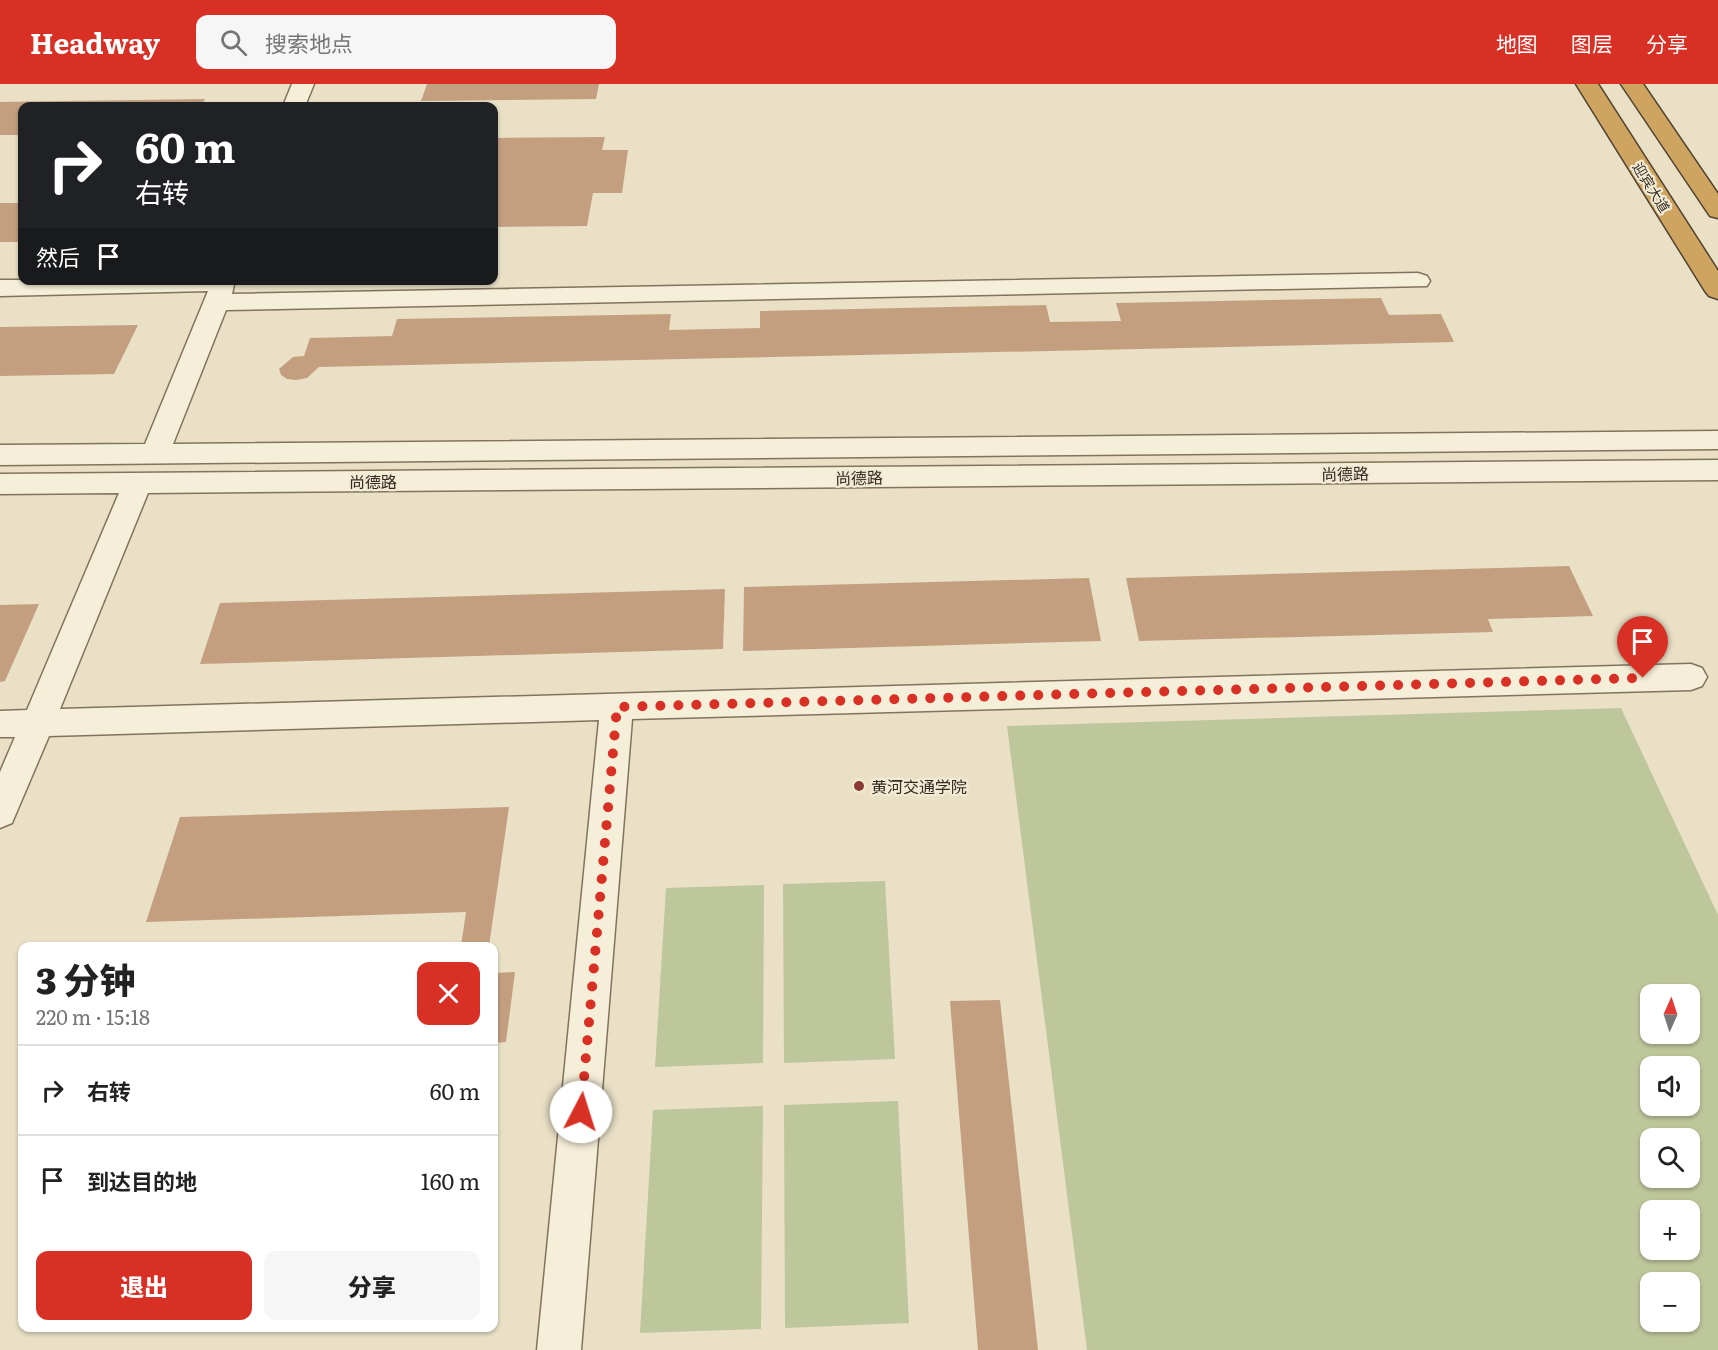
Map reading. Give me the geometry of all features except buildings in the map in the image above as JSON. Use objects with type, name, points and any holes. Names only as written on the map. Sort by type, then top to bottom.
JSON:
[{"type":"highway","name":"迎宾大道","points":[[1587,84],[1718,291]]},
{"type":"highway","points":[[1632,84],[1718,211]]},
{"type":"street","points":[[296,102],[303,84]]},
{"type":"street","points":[[0,288],[1418,281]]},
{"type":"street","points":[[155,454],[221,288]]},
{"type":"street","name":"尚德路","points":[[0,455],[1718,440]]},
{"type":"street","name":"尚德路","points":[[0,484],[1718,470]]},
{"type":"street","points":[[0,813],[138,483]]},
{"type":"street","points":[[0,724],[1691,677]]},
{"type":"street","points":[[559,1350],[617,707]]},
{"type":"green space","points":[[1621,708],[1718,915],[1718,1350],[1087,1350],[1007,726]]},
{"type":"green space","points":[[885,881],[895,1059],[784,1063],[783,884]]},
{"type":"green space","points":[[764,885],[763,1063],[655,1067],[666,888]]},
{"type":"green space","points":[[898,1101],[909,1323],[785,1328],[784,1105]]},
{"type":"green space","points":[[763,1106],[761,1329],[640,1333],[653,1110]]},
{"type":"place","name":"黄河交通学院","points":[[859,786]]},
{"type":"route","points":[[581,1112],[617,707],[1643,678]]}]
